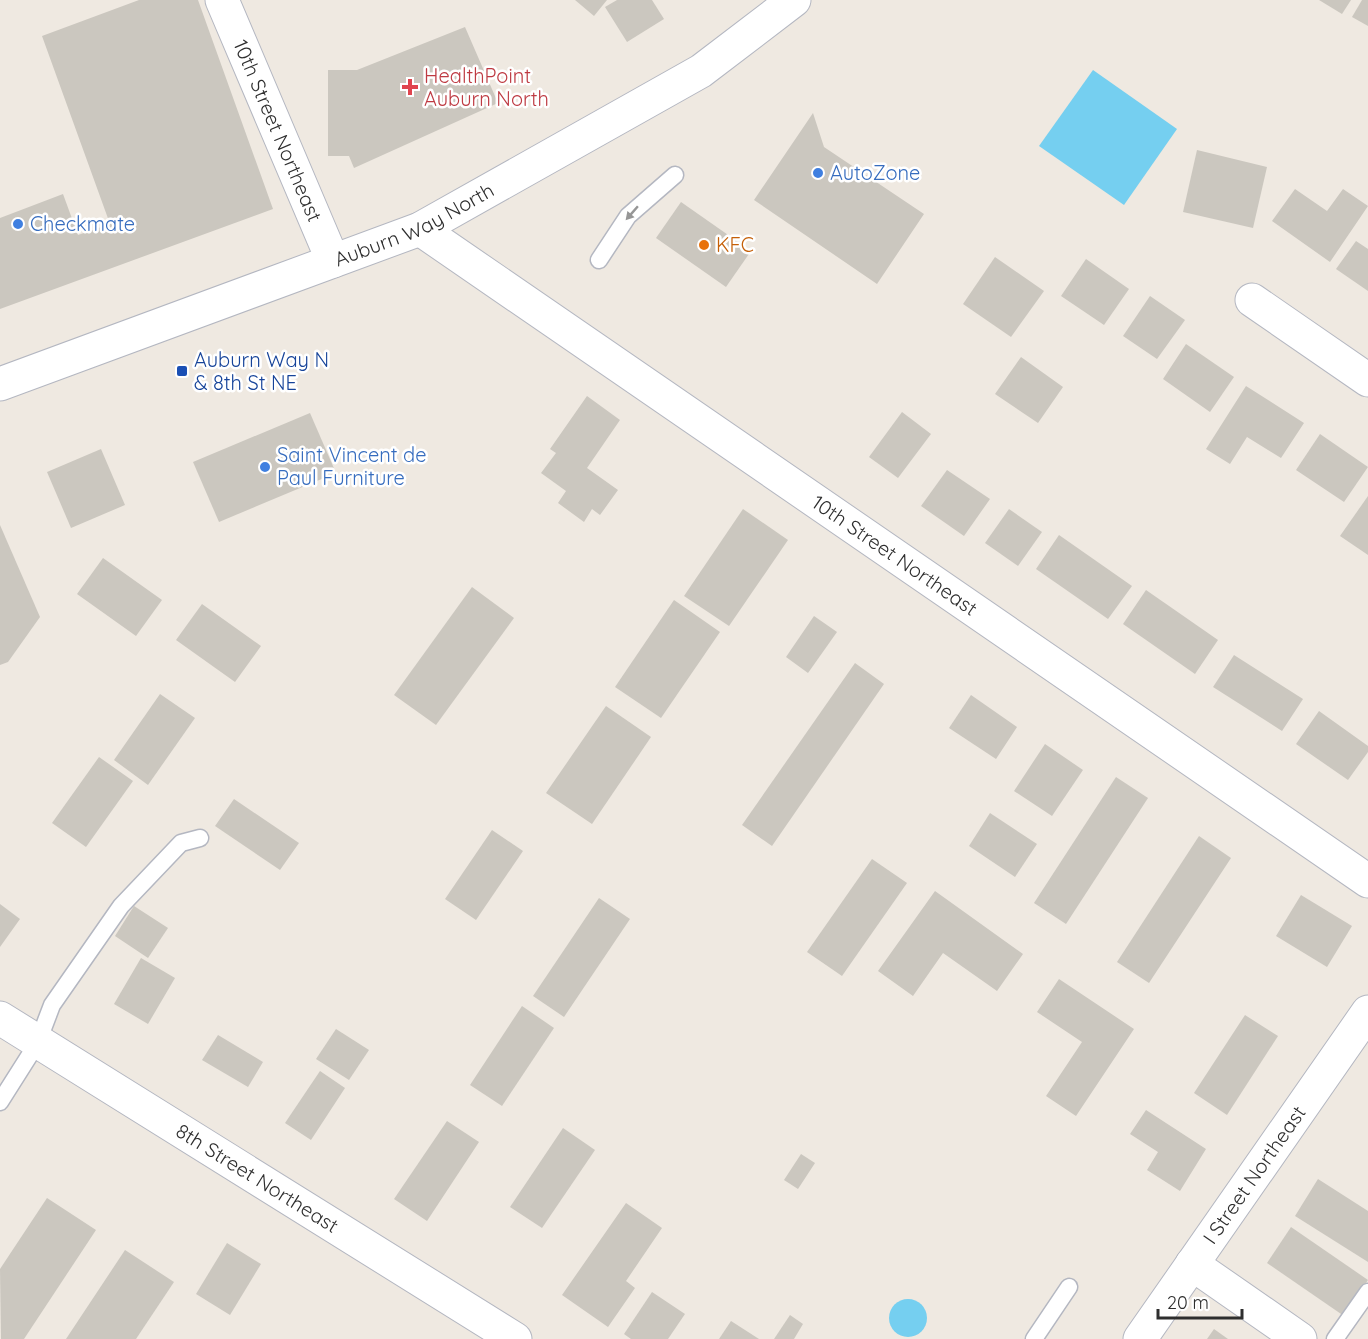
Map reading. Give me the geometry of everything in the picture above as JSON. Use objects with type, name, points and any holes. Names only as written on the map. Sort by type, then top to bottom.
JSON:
[{"type":"street","name":"10th Street Northeast","points":[[222,0],[333,261]]},
{"type":"street","name":"Auburn Way North","points":[[0,384],[420,229],[701,71],[794,0]]},
{"type":"street","name":"10th Street Northeast","points":[[420,229],[1368,881]]},
{"type":"street","points":[[1252,300],[1368,380]]},
{"type":"street","name":"I Street Northeast","points":[[1140,1339],[1368,1012]]},
{"type":"street","name":"8th Street Northeast","points":[[0,1018],[515,1339]]},
{"type":"street","points":[[1192,1264],[1300,1339]]},
{"type":"lane","points":[[599,260],[628,216],[645,198],[675,175]]},
{"type":"lane","points":[[0,1102],[38,1042],[52,1005],[121,906],[182,843],[200,838]]},
{"type":"lane","points":[[1034,1339],[1070,1287]]},
{"type":"lane","points":[[1335,1339],[1368,1292]]},
{"type":"water","points":[[1093,70],[1177,129],[1124,205],[1039,146]]},
{"type":"water","points":[[908,1299],[915,1300],[921,1305],[926,1311],[926,1325],[921,1331],[915,1336],[908,1337],[901,1336],[895,1331],[890,1325],[889,1318],[890,1311],[895,1305],[901,1300]]},
{"type":"building","points":[[139,0],[198,0],[273,209],[0,309],[0,218],[63,194],[78,235],[110,224],[42,36]]},
{"type":"building","points":[[575,0],[607,0],[594,16]]},
{"type":"building","points":[[617,0],[652,0],[664,19],[627,42],[605,7]]},
{"type":"building","points":[[1319,0],[1351,0],[1342,14]]},
{"type":"building","points":[[1362,0],[1368,0],[1368,26],[1352,17]]},
{"type":"building","name":"HealthPoint Auburn North","points":[[465,27],[498,103],[354,168],[349,156],[328,156],[328,70],[357,70]]},
{"type":"building","name":"AutoZone","points":[[813,113],[824,147],[924,214],[877,284],[754,200]]},
{"type":"building","points":[[1197,150],[1267,167],[1253,228],[1183,212]]},
{"type":"building","points":[[1295,189],[1327,211],[1343,189],[1368,206],[1330,262],[1272,221]]},
{"type":"building","name":"KFC","points":[[681,202],[751,251],[726,287],[656,238]]},
{"type":"building","points":[[1356,241],[1368,249],[1368,291],[1336,269]]},
{"type":"building","points":[[995,257],[1044,291],[1011,337],[963,304]]},
{"type":"building","points":[[1086,259],[1129,289],[1104,325],[1061,296]]},
{"type":"building","points":[[1150,296],[1185,320],[1157,359],[1123,336]]},
{"type":"building","points":[[1186,344],[1234,377],[1210,412],[1163,379]]},
{"type":"building","points":[[1021,357],[1063,387],[1038,423],[995,394]]},
{"type":"building","points":[[1246,386],[1304,423],[1281,458],[1247,437],[1230,464],[1206,449]]},
{"type":"building","points":[[587,396],[620,420],[587,468],[618,490],[600,515],[592,509],[584,522],[558,503],[566,491],[541,473],[556,453],[550,449]]},
{"type":"building","points":[[902,412],[931,434],[898,478],[869,457]]},
{"type":"building","name":"Saint Vincent de Paul Furniture","points":[[310,413],[336,473],[219,522],[193,462]]},
{"type":"building","points":[[1320,434],[1368,467],[1344,502],[1296,470]]},
{"type":"building","points":[[101,449],[125,505],[71,528],[47,472]]},
{"type":"building","points":[[947,470],[990,499],[964,536],[921,506]]},
{"type":"building","points":[[1368,496],[1368,555],[1340,536]]},
{"type":"building","points":[[743,509],[788,540],[729,626],[684,596]]},
{"type":"building","points":[[1009,509],[1042,532],[1018,566],[985,543]]},
{"type":"building","points":[[0,525],[40,617],[8,662],[0,665]]},
{"type":"building","points":[[1059,535],[1132,586],[1108,619],[1036,569]]},
{"type":"building","points":[[103,558],[162,600],[136,636],[77,594]]},
{"type":"building","points":[[472,587],[514,618],[436,725],[394,695]]},
{"type":"building","points":[[1146,590],[1218,640],[1195,674],[1123,624]]},
{"type":"building","points":[[674,600],[720,632],[661,718],[615,687]]},
{"type":"building","points":[[202,604],[261,646],[235,682],[176,640]]},
{"type":"building","points":[[814,616],[837,632],[808,673],[786,657]]},
{"type":"building","points":[[1234,655],[1303,699],[1282,731],[1213,687]]},
{"type":"building","points":[[855,663],[884,684],[772,846],[742,825]]},
{"type":"building","points":[[160,694],[195,718],[148,785],[114,760]]},
{"type":"building","points":[[971,695],[1017,727],[996,759],[949,728]]},
{"type":"building","points":[[606,706],[651,737],[592,824],[546,793]]},
{"type":"building","points":[[1319,711],[1368,746],[1368,752],[1348,780],[1296,744]]},
{"type":"building","points":[[1045,744],[1083,770],[1052,816],[1014,791]]},
{"type":"building","points":[[99,757],[133,781],[86,847],[52,823]]},
{"type":"building","points":[[1116,777],[1148,798],[1066,924],[1034,903]]},
{"type":"building","points":[[234,799],[299,843],[280,870],[215,826]]},
{"type":"building","points":[[990,813],[1037,844],[1015,877],[969,846]]},
{"type":"building","points":[[492,830],[523,851],[476,920],[445,899]]},
{"type":"building","points":[[1199,836],[1231,858],[1149,983],[1117,962]]},
{"type":"building","points":[[872,859],[907,883],[842,976],[807,952]]},
{"type":"building","points":[[935,891],[1023,954],[997,991],[943,953],[913,996],[878,971]]},
{"type":"building","points":[[1301,895],[1352,926],[1327,967],[1276,936]]},
{"type":"building","points":[[599,898],[630,919],[564,1017],[533,996]]},
{"type":"building","points":[[0,904],[20,919],[0,947]]},
{"type":"building","points":[[134,906],[168,928],[148,958],[115,936]]},
{"type":"building","points":[[141,958],[175,978],[148,1024],[114,1004]]},
{"type":"building","points":[[1059,979],[1134,1029],[1076,1116],[1046,1096],[1082,1042],[1037,1012]]},
{"type":"building","points":[[522,1006],[554,1028],[502,1106],[470,1085]]},
{"type":"building","points":[[1245,1015],[1278,1036],[1227,1115],[1194,1093]]},
{"type":"building","points":[[336,1029],[369,1050],[349,1080],[316,1059]]},
{"type":"building","points":[[218,1035],[263,1062],[248,1087],[202,1060]]},
{"type":"building","points":[[320,1071],[345,1088],[311,1140],[285,1123]]},
{"type":"building","points":[[1146,1110],[1206,1149],[1180,1191],[1147,1170],[1158,1152],[1130,1134]]},
{"type":"building","points":[[447,1121],[479,1142],[427,1221],[394,1199]]},
{"type":"building","points":[[563,1128],[595,1150],[542,1228],[510,1207]]},
{"type":"building","points":[[801,1154],[815,1163],[798,1189],[784,1180]]},
{"type":"building","points":[[1318,1179],[1368,1211],[1368,1262],[1295,1216]]},
{"type":"building","points":[[47,1198],[96,1230],[24,1339],[1,1339],[0,1269]]},
{"type":"building","points":[[626,1203],[662,1228],[626,1281],[635,1288],[608,1327],[562,1295]]},
{"type":"building","points":[[1291,1227],[1368,1280],[1344,1316],[1267,1263]]},
{"type":"building","points":[[227,1243],[261,1264],[230,1315],[196,1294]]},
{"type":"building","points":[[125,1250],[174,1282],[136,1339],[66,1339]]},
{"type":"building","points":[[652,1292],[685,1314],[668,1339],[631,1339],[624,1334]]},
{"type":"building","points":[[790,1315],[803,1324],[794,1339],[774,1339]]},
{"type":"building","points":[[731,1321],[759,1339],[719,1339]]},
{"type":"building","points":[[1214,1329],[1228,1339],[1207,1339]]},
{"type":"place","name":"HealthPoint Auburn North","points":[[410,87]]},
{"type":"place","name":"AutoZone","points":[[818,173]]},
{"type":"place","name":"Checkmate","points":[[18,224]]},
{"type":"place","name":"KFC","points":[[704,245]]},
{"type":"place","name":"Auburn Way N & 8th St NE","points":[[182,371]]},
{"type":"place","name":"Saint Vincent de Paul Furniture","points":[[265,467]]}]
